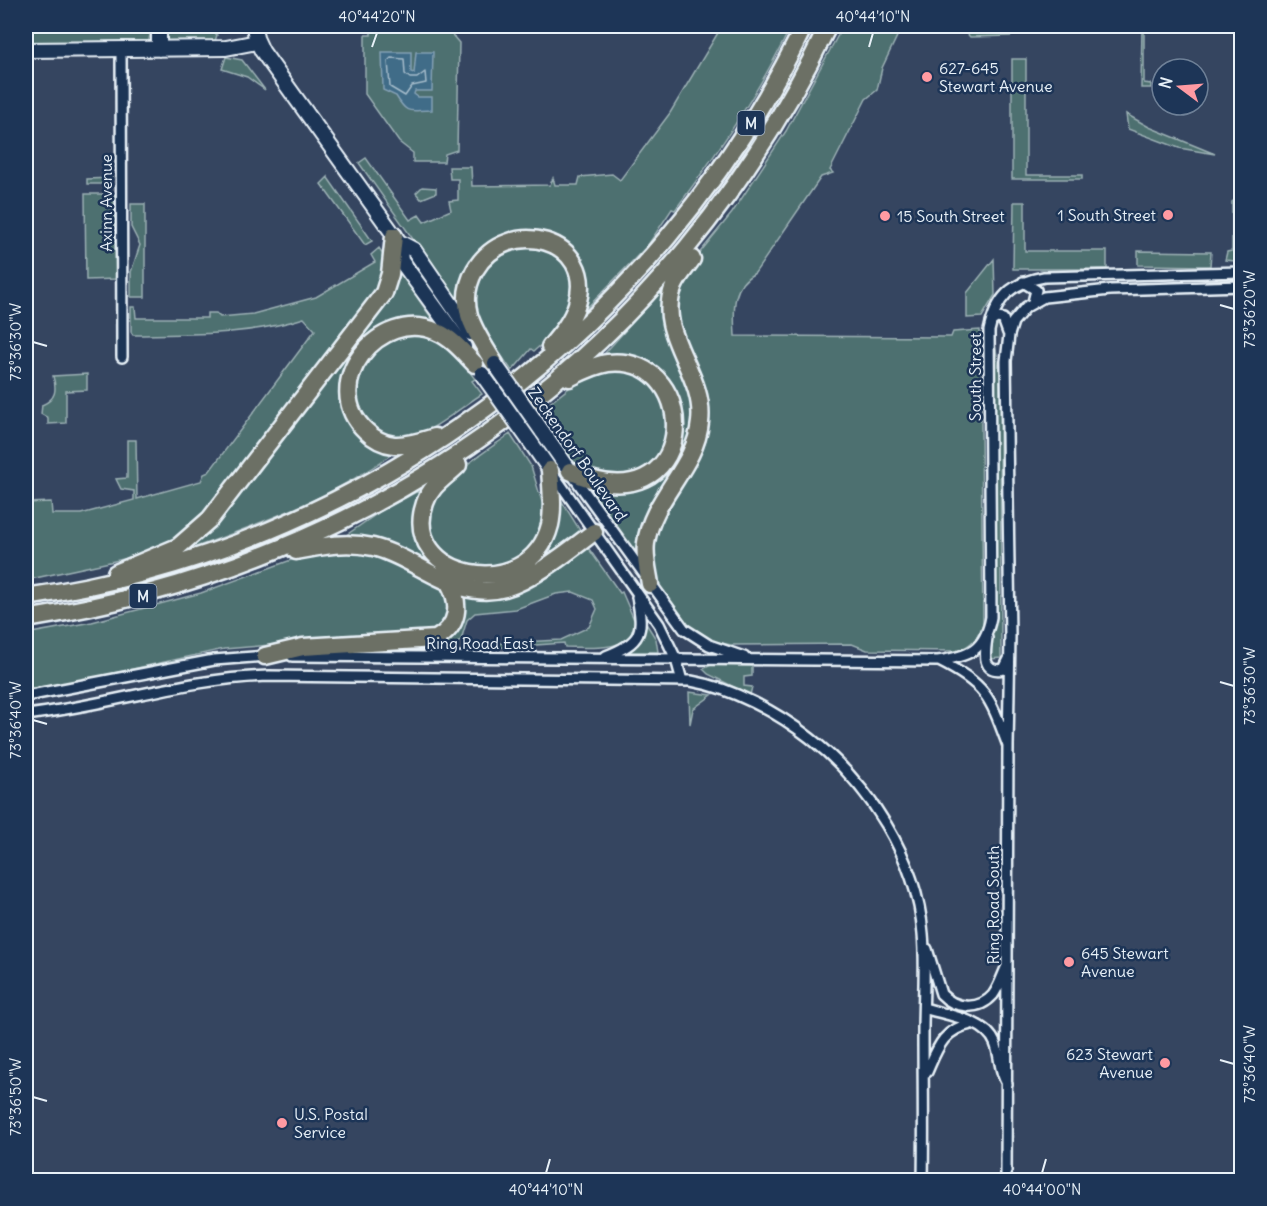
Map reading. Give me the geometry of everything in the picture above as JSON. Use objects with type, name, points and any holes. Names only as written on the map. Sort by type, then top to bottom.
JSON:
[{"type":"highway","name":"M","points":[[26,597],[86,587],[161,568],[269,531],[372,482],[453,432],[521,382],[614,298],[687,213],[754,117],[804,26]]},
{"type":"highway","name":"M","points":[[26,619],[130,599],[257,559],[326,530],[377,504],[491,433],[592,350],[650,291],[717,210],[779,118],[828,26]]},
{"type":"highway","points":[[643,587],[649,529],[694,446],[701,420],[696,385],[671,327],[670,298],[677,280],[690,261],[717,210]]},
{"type":"highway","points":[[484,367],[469,315],[467,293],[473,274],[486,255],[507,241],[531,238],[550,243],[566,255],[574,266],[579,284],[578,302],[564,330],[521,382]]},
{"type":"highway","points":[[86,587],[178,547],[210,519],[384,293],[396,239]]},
{"type":"highway","points":[[453,432],[403,445],[391,445],[374,438],[363,428],[353,412],[349,392],[352,369],[359,356],[372,341],[388,332],[408,327],[434,330],[484,367]]},
{"type":"highway","points":[[549,387],[595,366],[627,364],[645,371],[658,381],[666,392],[674,411],[675,431],[672,445],[662,463],[644,478],[631,483],[613,485],[593,481],[570,471]]},
{"type":"highway","points":[[491,433],[436,484],[425,502],[423,523],[426,538],[436,555],[448,565],[469,574],[489,576],[512,570],[531,557],[544,540],[551,520],[550,470]]},
{"type":"highway","points":[[257,559],[330,544],[354,543],[391,554],[449,583],[478,591],[512,586],[594,532]]},
{"type":"highway","points":[[265,656],[303,647],[436,639],[449,628],[456,614],[456,600],[449,583]]},
{"type":"main road","points":[[159,26],[159,49]]},
{"type":"main road","name":"Zeckendorf Boulevard","points":[[254,26],[257,42],[396,239],[401,261],[484,367],[542,431],[570,471]]},
{"type":"main road","points":[[26,50],[232,48],[257,42]]},
{"type":"main road","name":"Zeckendorf Boulevard","points":[[396,239],[414,250],[529,440],[550,470]]},
{"type":"street","name":"Axinn Avenue","points":[[121,49],[122,357]]},
{"type":"street","name":"South Street","points":[[1010,655],[1008,665],[1004,669],[994,670],[988,666],[984,656],[991,617],[989,332],[1003,295],[1023,282],[1044,277],[1242,272]]},
{"type":"street","points":[[1023,282],[1036,290],[1033,302]]},
{"type":"street","points":[[1033,302],[1044,297],[1082,292],[1242,286]]},
{"type":"street","name":"South Street","points":[[1008,746],[1010,655],[1006,361],[1009,336],[1017,316],[1033,302]]},
{"type":"street","points":[[992,321],[997,318],[1004,320],[1009,336]]},
{"type":"street","name":"Zeckendorf Boulevard","points":[[550,470],[594,532],[643,587],[689,633],[708,645],[752,659]]},
{"type":"street","name":"Zeckendorf Boulevard","points":[[570,471],[643,587],[676,659],[682,681]]},
{"type":"street","points":[[601,658],[626,648],[639,635],[643,587]]},
{"type":"street","points":[[938,661],[963,657],[977,649],[988,632]]},
{"type":"street","name":"Ring Road East","points":[[26,696],[214,660],[265,656],[938,661]]},
{"type":"street","name":"Ring Road South","points":[[938,661],[966,675],[990,698],[1008,746],[1009,963],[1006,1180]]},
{"type":"street","name":"Ring Road East","points":[[26,715],[171,687],[250,677],[682,681],[709,685],[773,714],[813,740],[849,774],[876,810],[899,849],[914,887],[924,936]]},
{"type":"street","points":[[924,936],[939,990],[944,997],[955,1004],[970,1006],[986,1001],[997,989],[1009,963]]},
{"type":"street","points":[[923,1180],[924,936]]},
{"type":"street","points":[[924,1008],[974,1024],[989,1034],[995,1043],[999,1070],[1007,1084]]},
{"type":"street","points":[[925,1077],[945,1036],[958,1027],[974,1024]]},
{"type":"green space","points":[[722,26],[791,26],[752,97],[675,210],[672,209],[648,245],[579,316],[572,255],[517,233],[496,239],[480,252],[469,266],[460,296],[454,297],[359,163],[366,158],[410,220],[419,215],[424,222],[451,210],[449,201],[458,200],[458,179],[450,179],[449,167],[471,167],[472,186],[550,185],[553,178],[555,185],[578,185],[580,177],[612,174],[620,180],[670,113]]},
{"type":"green space","points":[[843,26],[902,26],[882,68],[877,90],[866,99],[830,170],[833,173],[821,177],[755,273],[741,285],[735,301],[735,336],[951,337],[953,332],[980,330],[983,625],[973,641],[957,651],[867,650],[852,644],[731,645],[708,640],[682,620],[656,583],[649,541],[700,442],[672,304],[688,267],[732,213],[786,131]]},
{"type":"green space","points":[[965,26],[1015,26],[1015,33],[1011,36],[970,37],[965,31]]},
{"type":"green space","points":[[1142,26],[1144,26],[1144,83],[1150,84],[1150,88],[1141,88]]},
{"type":"green space","points":[[208,28],[217,35],[215,41],[211,43],[169,43],[165,40],[165,34],[171,29]]},
{"type":"green space","points":[[26,29],[146,29],[150,35],[148,44],[26,44]]},
{"type":"green space","points":[[371,30],[448,30],[459,43],[457,150],[445,154],[444,162],[413,162],[413,153],[399,142],[365,94],[365,35],[371,35]]},
{"type":"green space","points":[[226,57],[242,60],[265,90],[247,77],[222,69]]},
{"type":"green space","points":[[1012,59],[1026,59],[1026,175],[1082,175],[1082,179],[1012,179]]},
{"type":"green space","points":[[1126,114],[1149,127],[1215,154],[1179,148],[1128,129]]},
{"type":"green space","points":[[328,177],[372,241],[365,245],[321,184]]},
{"type":"green space","points":[[112,178],[111,184],[87,184],[87,179]]},
{"type":"green space","points":[[422,187],[436,188],[436,193],[421,199],[416,193]]},
{"type":"green space","points":[[85,194],[114,194],[116,279],[86,280]]},
{"type":"green space","points":[[1235,200],[1235,261],[1225,260],[1227,252],[1232,251],[1232,202]]},
{"type":"green space","points":[[1014,202],[1025,202],[1025,251],[1107,251],[1107,269],[1013,269]]},
{"type":"green space","points":[[131,204],[145,204],[145,297],[131,297],[131,272],[140,245],[131,227]]},
{"type":"green space","points":[[535,244],[561,258],[571,282],[572,293],[566,315],[559,325],[534,351],[531,349],[512,371],[501,355],[497,358],[482,333],[473,313],[471,293],[473,284],[479,275],[503,248]]},
{"type":"green space","points":[[379,248],[385,263],[379,289],[186,536],[142,555],[26,580],[26,503],[51,502],[52,514],[81,514],[134,500],[134,491],[121,489],[116,479],[127,478],[127,440],[136,440],[137,499],[201,481],[204,474],[209,472],[315,330],[304,318],[241,331],[133,335],[131,307],[135,307],[136,318],[207,318],[207,313],[216,313],[220,317],[253,314],[316,297],[375,262],[371,255]]},
{"type":"green space","points":[[1138,251],[1211,252],[1210,266],[1138,265]]},
{"type":"green space","points":[[994,259],[995,295],[982,317],[967,318],[967,293]]},
{"type":"green space","points":[[400,273],[435,323],[391,328],[364,339],[355,349],[349,363],[340,408],[392,450],[392,454],[369,470],[320,497],[188,550],[186,545]]},
{"type":"green space","points":[[661,291],[694,402],[693,427],[635,554],[591,491],[595,492],[596,488],[615,491],[666,462],[665,386],[606,358],[604,354]]},
{"type":"green space","points":[[407,332],[436,337],[457,355],[475,379],[472,381],[482,394],[421,434],[402,440],[393,440],[375,432],[360,417],[355,408],[352,389],[365,354]]},
{"type":"green space","points":[[995,343],[1000,374],[1001,658],[990,659]]},
{"type":"green space","points":[[605,369],[633,372],[655,386],[668,417],[667,435],[660,455],[649,469],[614,481],[575,466],[546,428],[551,424],[541,410],[578,381]]},
{"type":"green space","points":[[87,374],[87,390],[66,391],[66,423],[48,424],[48,418],[41,414],[42,405],[54,394],[53,376]]},
{"type":"green space","points":[[510,434],[531,466],[542,502],[545,503],[542,527],[530,548],[513,562],[493,569],[469,569],[447,556],[434,542],[428,525],[432,496],[444,482]]},
{"type":"green space","points":[[418,491],[421,495],[430,557],[425,566],[342,538],[381,511]]},
{"type":"green space","points":[[561,500],[581,532],[553,552],[546,546],[555,535],[552,531],[558,501]]},
{"type":"green space","points":[[581,549],[589,549],[620,593],[622,592],[635,622],[630,638],[615,645],[599,647],[565,647],[564,643],[492,648],[484,644],[561,640],[589,627],[597,609],[593,600],[573,592],[556,594],[516,609],[475,613],[467,620],[461,640],[448,651],[425,651],[425,645],[436,643],[458,595],[472,596]]},
{"type":"green space","points":[[354,550],[378,556],[440,586],[446,592],[451,612],[440,631],[224,649],[73,682],[26,689],[26,634],[92,622],[201,593],[302,556]]},
{"type":"green space","points":[[647,625],[656,639],[658,652],[628,652],[640,640]]},
{"type":"green space","points":[[711,665],[752,666],[752,676],[744,677],[744,686],[752,687],[750,695],[708,674],[703,669]]},
{"type":"green space","points":[[689,692],[712,695],[693,709],[690,724]]},
{"type":"water","points":[[382,52],[411,52],[411,72],[414,73],[416,52],[433,52],[432,91],[415,91],[414,94],[418,97],[432,97],[432,110],[407,109],[396,96],[383,90]]},
{"type":"place","name":"627-645 Stewart Avenue","points":[[927,77]]},
{"type":"place","name":"1 South Street","points":[[1168,215]]},
{"type":"place","name":"15 South Street","points":[[885,216]]},
{"type":"place","name":"645 Stewart Avenue","points":[[1069,962]]},
{"type":"place","name":"623 Stewart Avenue","points":[[1165,1063]]},
{"type":"place","name":"U.S. Postal Service","points":[[282,1123]]}]
